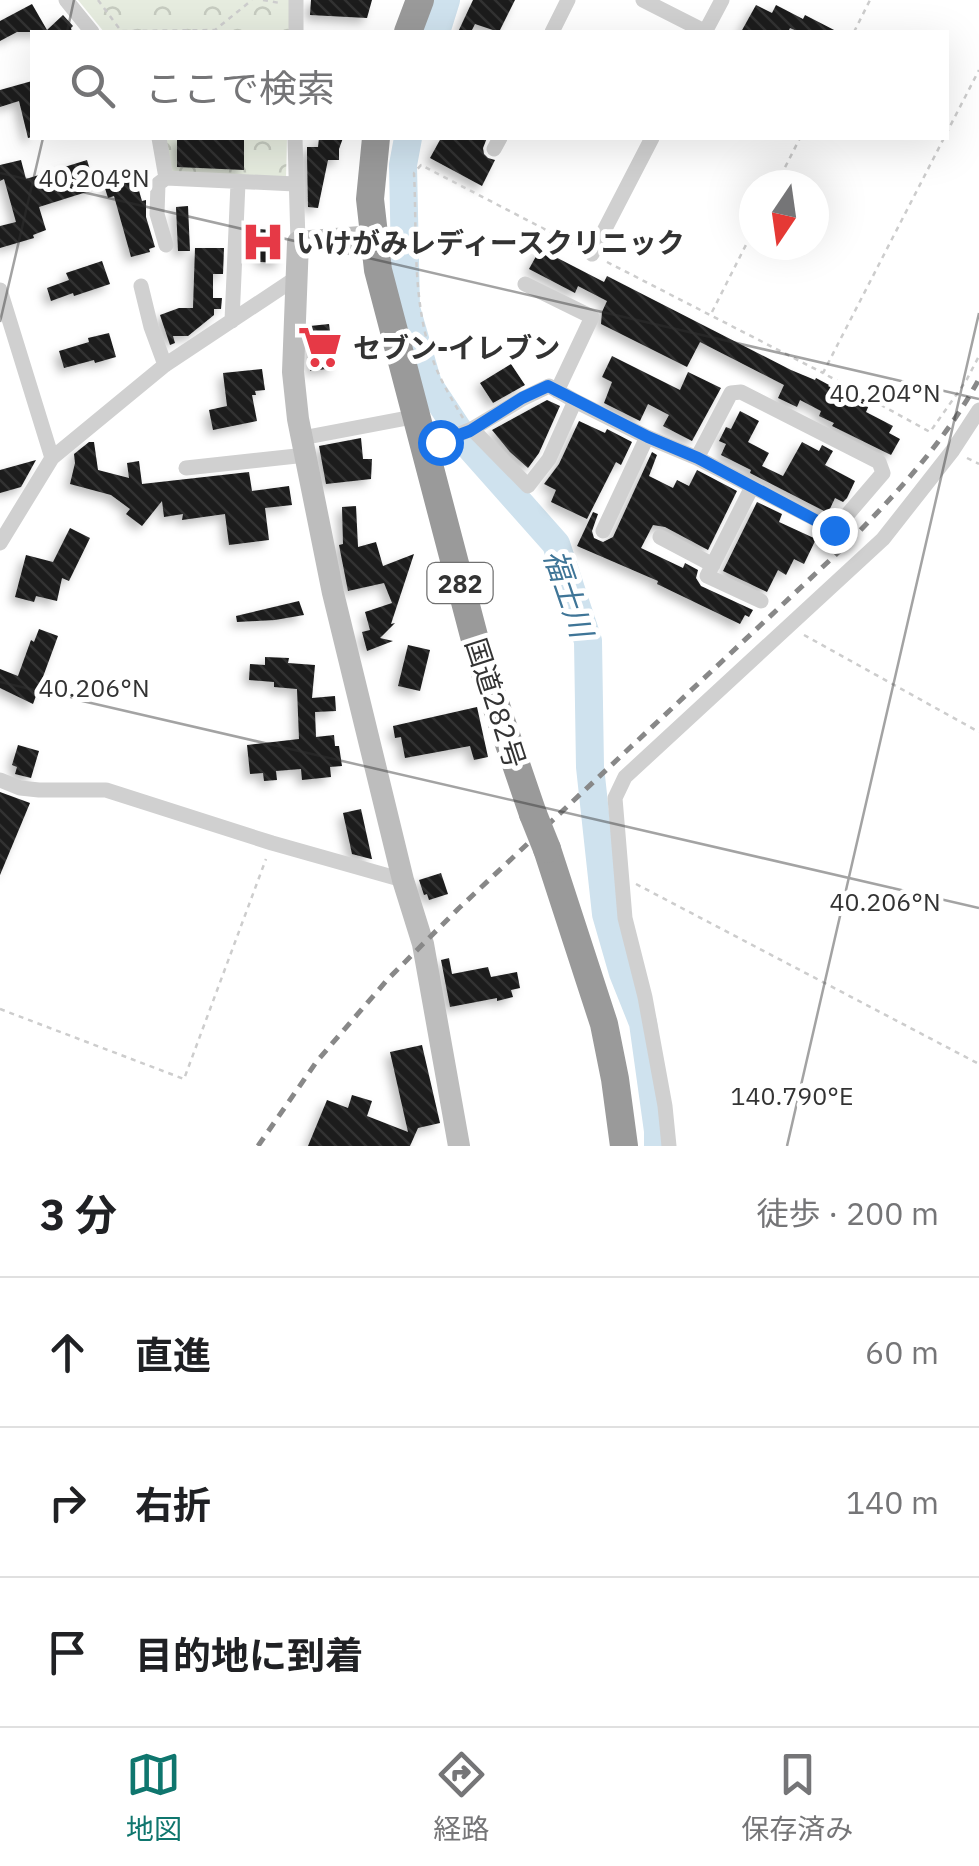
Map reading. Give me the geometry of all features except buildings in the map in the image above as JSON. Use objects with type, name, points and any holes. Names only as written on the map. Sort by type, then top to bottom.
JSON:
[{"type":"highway","points":[[409,30],[420,0]]},
{"type":"highway","name":"国道282号","points":[[376,140],[370,199],[378,270],[428,434],[480,659],[604,1024],[624,1146]]},
{"type":"street","points":[[66,0],[90,30]]},
{"type":"street","points":[[296,0],[296,30]]},
{"type":"street","points":[[553,30],[568,0]]},
{"type":"street","points":[[643,0],[702,30]]},
{"type":"street","points":[[707,30],[722,0]]},
{"type":"street","points":[[159,140],[166,178]]},
{"type":"street","points":[[295,140],[298,242],[292,372],[304,447],[334,593],[403,880],[423,944],[458,1146]]},
{"type":"street","points":[[592,254],[651,140]]},
{"type":"street","points":[[166,244],[157,214],[158,184],[166,178],[294,184]]},
{"type":"street","points":[[232,321],[238,183]]},
{"type":"street","points":[[298,242],[373,236]]},
{"type":"street","points":[[0,543],[52,458],[166,366],[296,278]]},
{"type":"street","points":[[525,284],[592,317],[557,390]]},
{"type":"street","points":[[141,286],[150,327],[166,366]]},
{"type":"street","points":[[0,290],[5,326],[52,458]]},
{"type":"street","points":[[186,468],[304,447],[471,430],[548,386],[698,458],[834,530],[883,473],[879,462],[741,392],[731,393],[698,458]]},
{"type":"street","points":[[471,430],[528,486],[548,459],[576,401]]},
{"type":"street","points":[[669,1146],[645,997],[625,918],[615,798],[625,778],[883,538],[953,450],[979,410]]},
{"type":"street","points":[[603,531],[648,437]]},
{"type":"street","points":[[752,486],[707,576],[760,601]]},
{"type":"street","points":[[660,537],[713,565]]},
{"type":"street","points":[[0,780],[39,790],[106,790],[403,880]]},
{"type":"path","points":[[98,0],[120,30]]},
{"type":"path","points":[[215,30],[252,0]]},
{"type":"path","points":[[855,30],[870,0]]},
{"type":"path","points":[[949,130],[979,70]]},
{"type":"path","points":[[784,170],[799,140]]},
{"type":"path","points":[[944,140],[823,373],[930,432],[979,356]]},
{"type":"path","points":[[710,314],[739,257]]},
{"type":"path","points":[[790,627],[979,732]]},
{"type":"path","points":[[0,1009],[184,1079],[272,843]]},
{"type":"path","points":[[621,877],[979,1064]]},
{"type":"green space","points":[[78,0],[290,0],[290,30],[102,30]]},
{"type":"green space","points":[[166,140],[287,140],[286,178],[172,175]]},
{"type":"waterway","name":"福士川","points":[[437,30],[446,0]]},
{"type":"waterway","name":"福士川","points":[[408,140],[403,165],[406,308],[428,384],[469,446],[556,544],[588,641],[590,767],[606,914],[643,1023],[658,1146]]},
{"type":"railway","points":[[258,1146],[317,1061],[388,979],[846,545],[935,446],[979,379]]},
{"type":"place","name":"いけがみレディースクリニック","points":[[263,242]]},
{"type":"place","name":"セブン-イレブン","points":[[320,347]]},
{"type":"route","points":[[440,442],[470,431],[548,386],[698,458],[834,530]]}]
